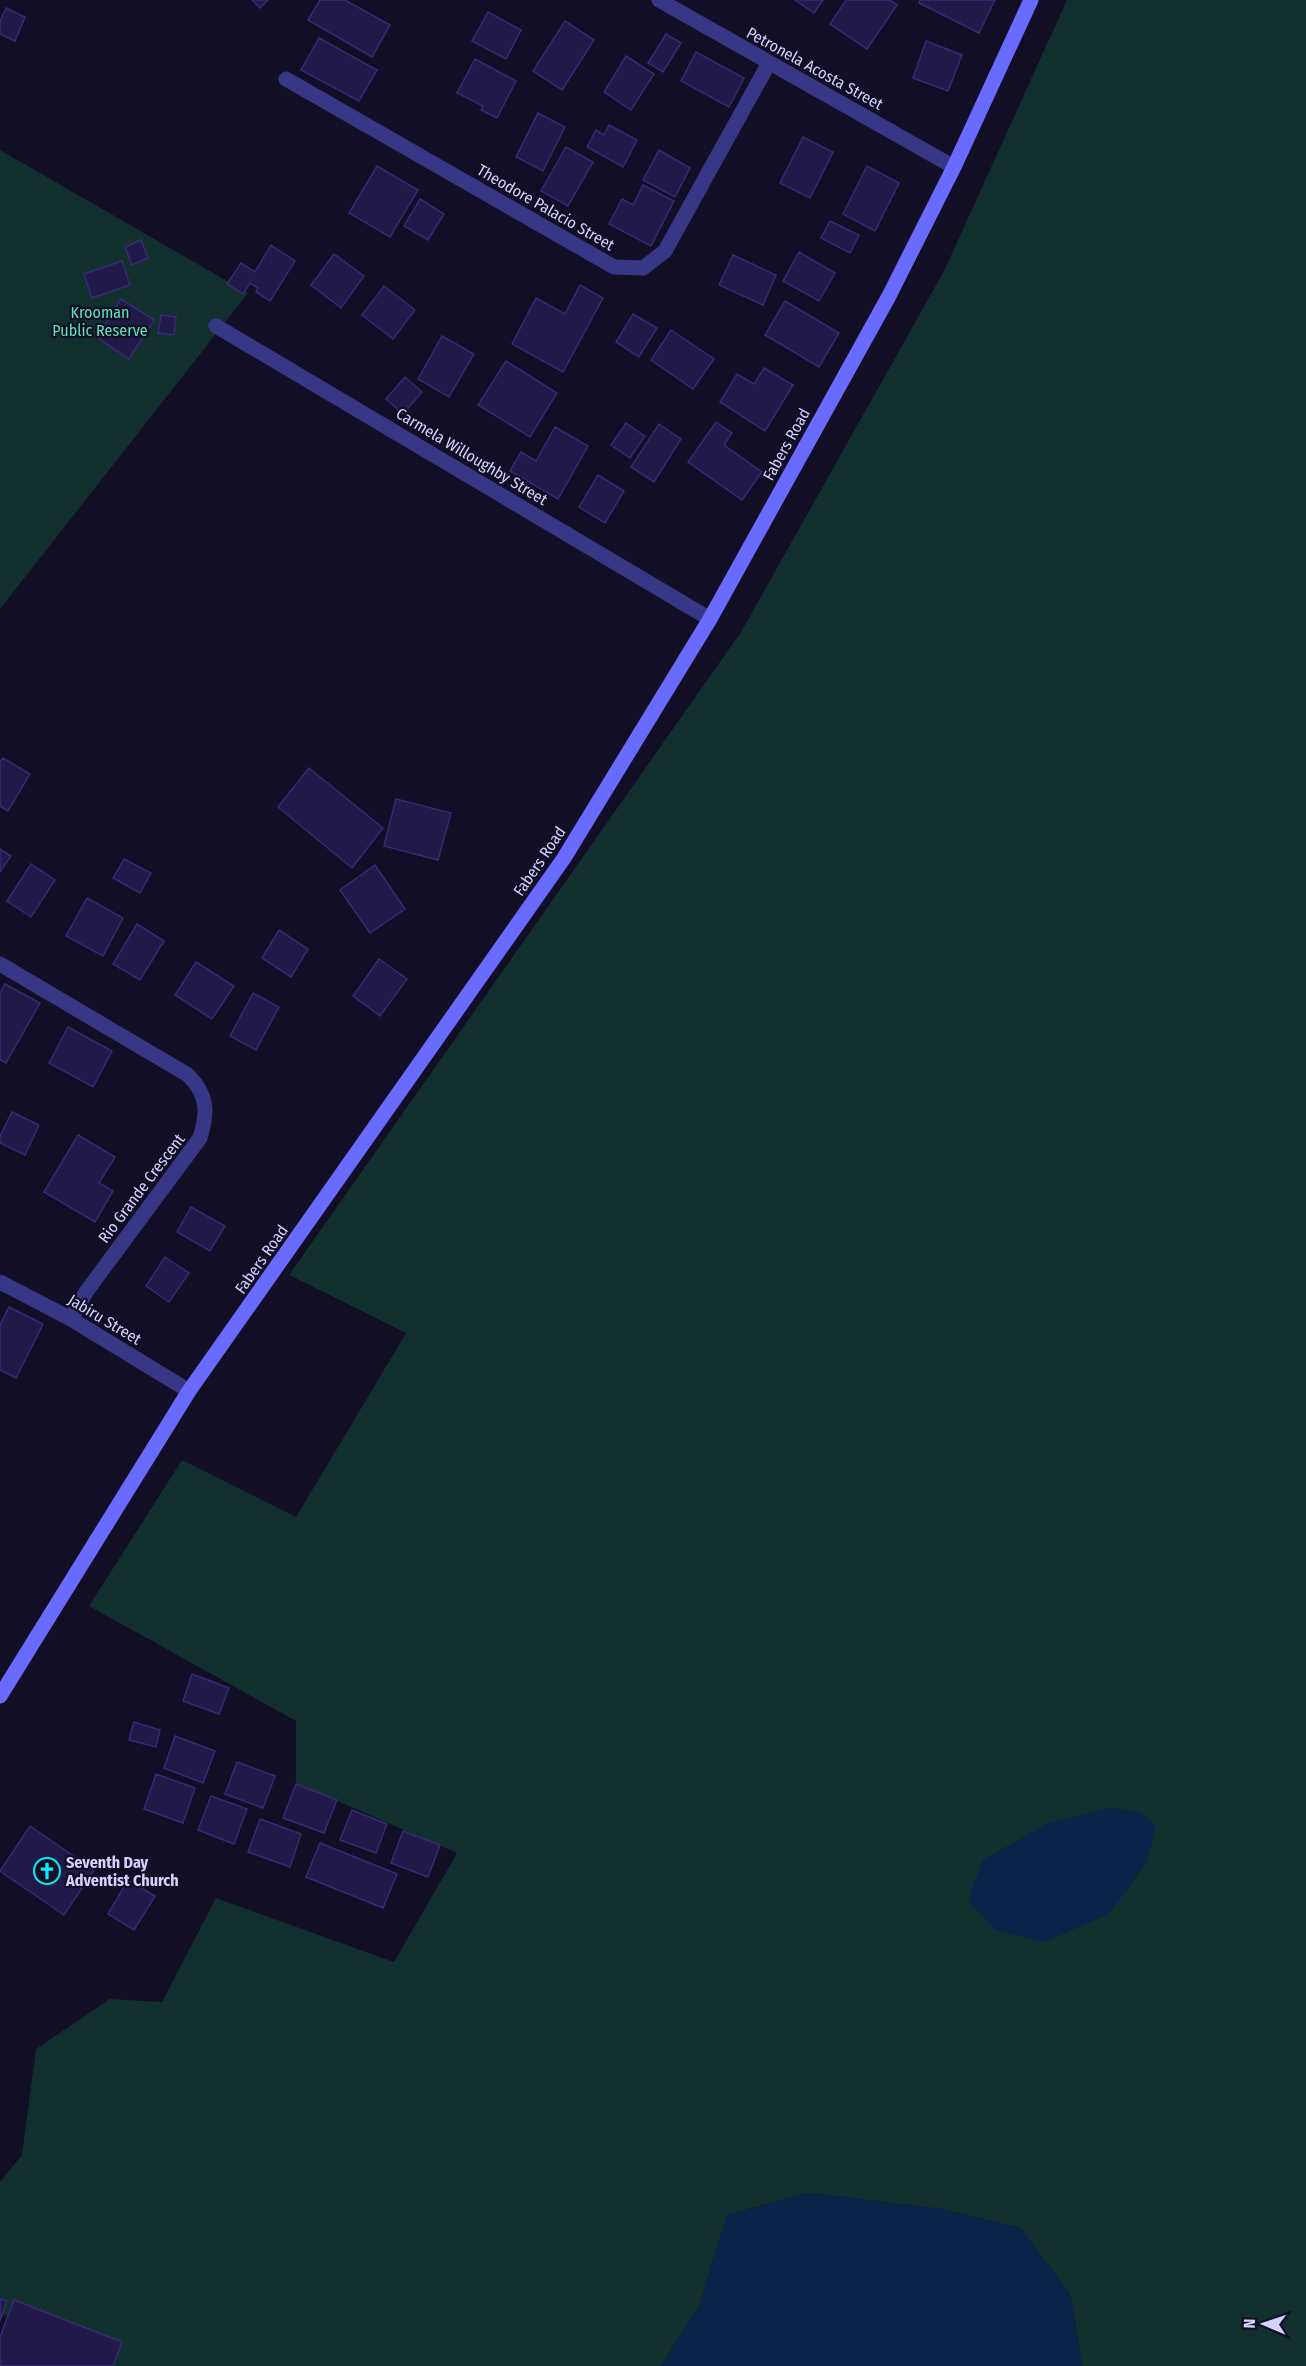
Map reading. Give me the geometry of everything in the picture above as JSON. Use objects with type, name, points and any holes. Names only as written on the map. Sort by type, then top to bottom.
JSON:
[{"type":"main road","name":"Fabers Road","points":[[0,1696],[189,1391],[564,858],[710,619],[889,296],[954,167],[1031,0]]},
{"type":"street","name":"Petronela Acosta Street","points":[[659,0],[954,167]]},
{"type":"street","name":"Theodore Palacio Street","points":[[286,79],[614,267],[643,268],[665,251],[769,63]]},
{"type":"street","name":"Carmela Willoughby Street","points":[[216,326],[710,619]]},
{"type":"street","name":"Rio Grande Crescent","points":[[0,964],[188,1075],[199,1086],[206,1101],[205,1120],[200,1138],[86,1292],[71,1319]]},
{"type":"street","name":"Jabiru Street","points":[[0,1282],[71,1319],[189,1391]]},
{"type":"green space","points":[[1067,0],[1306,0],[1306,2366],[1082,2366],[1070,2294],[1020,2228],[941,2209],[808,2193],[727,2215],[699,2307],[661,2366],[100,2366],[97,2357],[0,2313],[0,2182],[22,2155],[36,2049],[110,1999],[162,2002],[216,1898],[394,1962],[457,1853],[296,1783],[296,1721],[89,1606],[182,1460],[296,1517],[406,1333],[289,1275],[741,632],[944,271]]},
{"type":"green space","name":"Krooman Public Reserve","points":[[0,150],[248,293],[0,609]]},
{"type":"water","points":[[1110,1808],[1140,1812],[1156,1826],[1147,1862],[1109,1914],[1044,1942],[995,1930],[968,1900],[983,1860],[1048,1823]]},
{"type":"water","points":[[808,2193],[941,2209],[1020,2228],[1070,2294],[1082,2366],[661,2366],[699,2307],[727,2215]]},
{"type":"building","points":[[252,0],[268,0],[260,8]]},
{"type":"building","points":[[320,0],[345,0],[390,25],[372,57],[308,20]]},
{"type":"building","points":[[795,0],[823,0],[814,13]]},
{"type":"building","points":[[846,0],[890,0],[897,5],[867,49],[830,24]]},
{"type":"building","points":[[920,0],[995,0],[979,33],[919,3]]},
{"type":"building","points":[[6,8],[25,17],[15,41],[0,34],[0,22]]},
{"type":"building","points":[[488,12],[521,30],[506,59],[472,41]]},
{"type":"building","points":[[565,21],[594,40],[562,90],[533,71]]},
{"type":"building","points":[[666,34],[681,43],[663,72],[648,63]]},
{"type":"building","points":[[319,38],[377,70],[359,101],[301,70]]},
{"type":"building","points":[[926,41],[962,55],[948,91],[913,78]]},
{"type":"building","points":[[696,52],[744,78],[729,107],[681,81]]},
{"type":"building","points":[[626,56],[654,74],[631,110],[604,92]]},
{"type":"building","points":[[475,59],[516,81],[497,118],[481,110],[483,106],[457,93]]},
{"type":"building","points":[[538,113],[565,127],[543,171],[516,157]]},
{"type":"building","points":[[609,125],[637,140],[623,167],[587,147],[596,130],[604,135]]},
{"type":"building","points":[[803,137],[833,152],[810,198],[780,183]]},
{"type":"building","points":[[566,147],[593,162],[568,206],[541,191]]},
{"type":"building","points":[[659,150],[690,168],[675,197],[643,180]]},
{"type":"building","points":[[377,166],[418,190],[390,237],[349,213]]},
{"type":"building","points":[[867,166],[899,183],[875,231],[843,214]]},
{"type":"building","points":[[643,185],[674,201],[651,246],[609,224],[622,199],[633,205]]},
{"type":"building","points":[[420,199],[444,214],[428,240],[404,226]]},
{"type":"building","points":[[830,221],[859,235],[850,253],[821,238]]},
{"type":"building","points":[[141,240],[148,258],[132,265],[125,247]]},
{"type":"building","points":[[271,245],[295,261],[270,301],[256,292],[258,288],[250,283],[243,294],[227,284],[241,263],[255,272]]},
{"type":"building","points":[[799,252],[835,273],[819,301],[783,281]]},
{"type":"building","points":[[334,254],[364,276],[341,308],[311,285]]},
{"type":"building","points":[[733,255],[776,275],[763,305],[719,285]]},
{"type":"building","points":[[122,261],[130,285],[92,298],[84,274]]},
{"type":"building","points":[[580,285],[603,298],[563,372],[512,344],[536,298],[565,314]]},
{"type":"building","points":[[384,286],[415,310],[393,339],[362,315]]},
{"type":"building","points":[[121,299],[154,320],[129,359],[97,337]]},
{"type":"building","points":[[785,301],[839,333],[819,367],[765,335]]},
{"type":"building","points":[[633,314],[657,328],[639,357],[616,342]]},
{"type":"building","points":[[161,315],[176,317],[174,335],[158,333]]},
{"type":"building","points":[[671,330],[714,359],[693,389],[651,360]]},
{"type":"building","points":[[442,336],[474,354],[449,397],[418,379]]},
{"type":"building","points":[[506,361],[557,393],[530,437],[478,405]]},
{"type":"building","points":[[764,368],[793,385],[765,431],[720,402],[737,374],[754,384]]},
{"type":"building","points":[[405,377],[422,392],[403,414],[386,399]]},
{"type":"building","points":[[716,422],[732,433],[724,445],[762,472],[742,500],[688,462]]},
{"type":"building","points":[[626,423],[645,436],[630,458],[611,445]]},
{"type":"building","points":[[659,424],[681,439],[654,482],[631,467]]},
{"type":"building","points":[[555,427],[588,446],[558,499],[510,471],[521,452],[536,461]]},
{"type":"building","points":[[598,475],[624,491],[605,523],[579,507]]},
{"type":"building","points":[[3,758],[30,774],[8,811],[0,806],[0,762]]},
{"type":"building","points":[[309,768],[383,828],[352,868],[278,807]]},
{"type":"building","points":[[396,799],[451,813],[438,860],[384,846]]},
{"type":"building","points":[[0,849],[11,856],[0,872]]},
{"type":"building","points":[[124,859],[151,873],[140,893],[113,878]]},
{"type":"building","points":[[31,864],[55,880],[31,917],[7,901]]},
{"type":"building","points":[[375,865],[405,909],[370,933],[340,890]]},
{"type":"building","points":[[87,898],[123,918],[103,956],[66,936]]},
{"type":"building","points":[[137,924],[164,941],[140,980],[113,964]]},
{"type":"building","points":[[279,930],[308,949],[291,977],[262,958]]},
{"type":"building","points":[[379,959],[407,979],[380,1016],[353,996]]},
{"type":"building","points":[[196,962],[234,986],[212,1019],[175,995]]},
{"type":"building","points":[[5,984],[40,1003],[6,1063],[0,1060],[0,993]]},
{"type":"building","points":[[253,993],[279,1007],[256,1050],[230,1036]]},
{"type":"building","points":[[68,1027],[112,1051],[93,1087],[49,1063]]},
{"type":"building","points":[[12,1112],[39,1125],[25,1155],[0,1143],[0,1136]]},
{"type":"building","points":[[78,1135],[115,1157],[99,1183],[113,1191],[95,1222],[44,1192]]},
{"type":"building","points":[[191,1207],[225,1226],[210,1251],[177,1232]]},
{"type":"building","points":[[165,1257],[189,1273],[169,1302],[146,1286]]},
{"type":"building","points":[[9,1307],[43,1324],[16,1378],[0,1370],[0,1325]]},
{"type":"building","points":[[192,1674],[229,1688],[219,1714],[183,1701]]},
{"type":"building","points":[[134,1722],[160,1730],[156,1747],[129,1740]]},
{"type":"building","points":[[175,1736],[215,1751],[203,1783],[164,1768]]},
{"type":"building","points":[[237,1762],[275,1776],[263,1808],[225,1794]]},
{"type":"building","points":[[156,1774],[195,1788],[183,1823],[144,1809]]},
{"type":"building","points":[[296,1784],[337,1800],[324,1833],[283,1818]]},
{"type":"building","points":[[211,1796],[247,1809],[234,1844],[198,1830]]},
{"type":"building","points":[[352,1810],[387,1824],[376,1853],[340,1840]]},
{"type":"building","points":[[260,1819],[301,1834],[290,1867],[248,1852]]},
{"type":"building","name":"Seventh Day Adventist Church","points":[[30,1826],[94,1870],[64,1915],[0,1871]]},
{"type":"building","points":[[403,1831],[440,1845],[428,1877],[391,1863]]},
{"type":"building","points":[[320,1843],[397,1874],[383,1908],[306,1877]]},
{"type":"building","points":[[128,1880],[155,1896],[134,1930],[108,1914]]},
{"type":"building","points":[[0,2299],[7,2301],[0,2321]]},
{"type":"building","points":[[14,2300],[122,2342],[113,2366],[0,2366],[0,2337]]},
{"type":"place","name":"Seventh Day Adventist Church","points":[[47,1871]]}]
